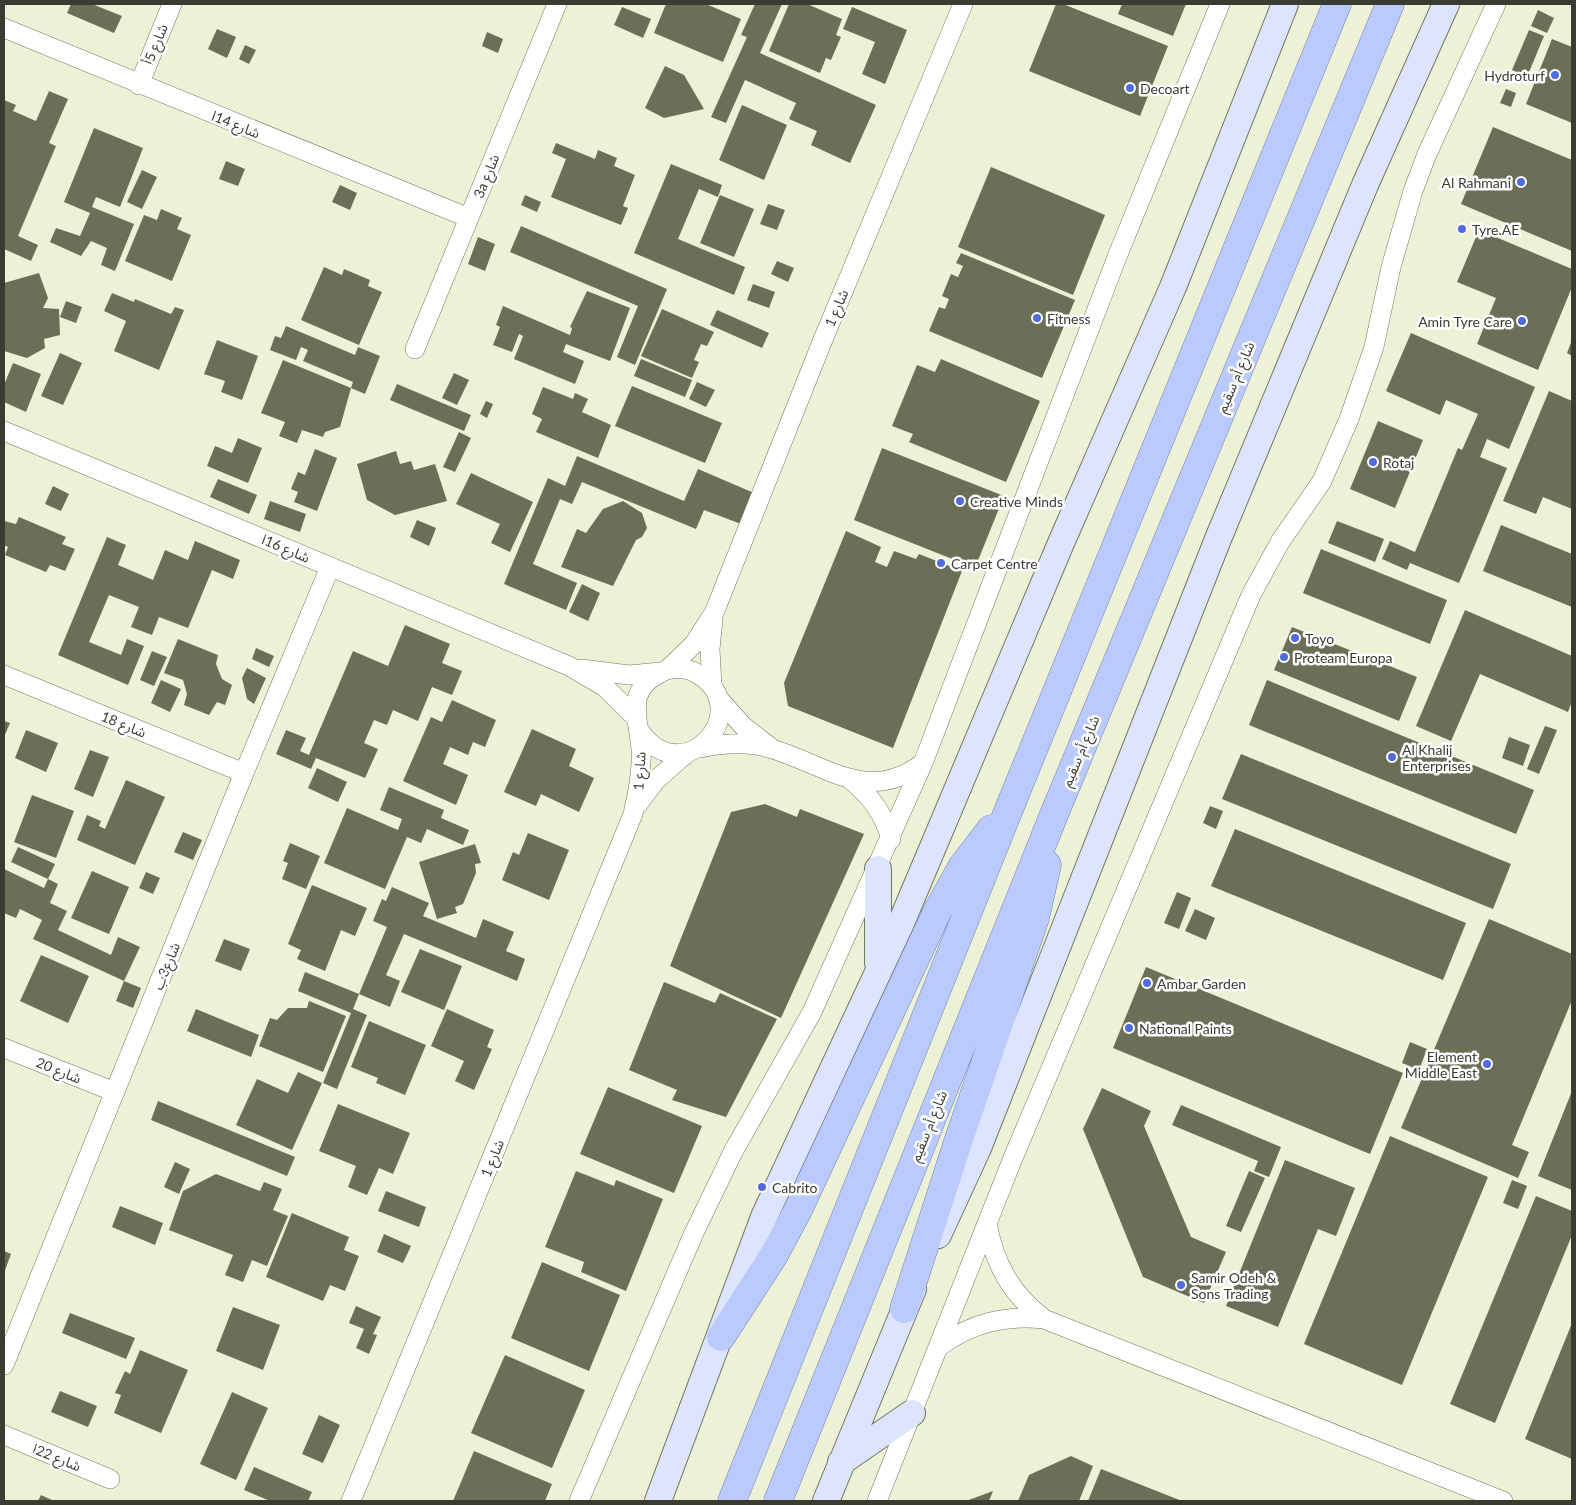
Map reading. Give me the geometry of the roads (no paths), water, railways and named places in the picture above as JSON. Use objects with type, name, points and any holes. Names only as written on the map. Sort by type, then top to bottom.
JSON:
[{"type":"main road","points":[[658,1501],[721,1337],[764,1217],[878,972],[1061,543],[1173,287],[1285,4]]},
{"type":"main road","points":[[732,1501],[1009,809],[1337,4]]},
{"type":"main road","name":"شارع أم سقيم","points":[[778,1501],[1052,817],[1390,4]]},
{"type":"main road","points":[[1374,43],[1401,4]]},
{"type":"main road","points":[[826,1501],[904,1308],[978,1148],[1218,539],[1365,185],[1446,4]]},
{"type":"main road","points":[[721,1337],[769,1264],[797,1212],[949,888],[977,847],[1009,809]]},
{"type":"main road","points":[[904,1308],[959,1139],[1035,918],[1043,884],[1052,817]]},
{"type":"main road","points":[[878,869],[878,972]]},
{"type":"main road","points":[[841,1462],[912,1413]]},
{"type":"street","name":"شارع 5أ","points":[[139,84],[172,4]]},
{"type":"street","name":"3a شارع","points":[[415,349],[556,4]]},
{"type":"street","name":"شارع 1","points":[[665,670],[694,644],[714,613],[822,342],[963,4]]},
{"type":"street","points":[[579,1501],[708,1202],[733,1152],[808,1020],[891,839],[923,762],[1117,257],[1220,4]]},
{"type":"street","points":[[877,1501],[940,1346],[987,1223],[1251,595],[1280,542],[1319,487],[1349,419],[1374,347],[1392,266],[1413,191],[1427,154],[1496,4]]},
{"type":"street","name":"شارع 14ا","points":[[4,28],[469,218]]},
{"type":"street","name":"شارع 16ا","points":[[4,431],[569,666],[605,687],[637,722]]},
{"type":"street","name":"شارع3ب","points":[[4,1365],[244,773],[330,567]]},
{"type":"street","name":"شارع 1","points":[[714,613],[710,649],[715,692]]},
{"type":"street","name":"شارع 16ا","points":[[569,666],[629,675],[665,670]]},
{"type":"street","points":[[773,749],[743,726],[715,692],[692,671],[665,670],[649,679],[640,690],[636,703],[637,722],[653,746],[675,754],[744,744],[773,749],[851,780],[873,782],[894,779],[915,769],[923,762]]},
{"type":"street","name":"شارع 18","points":[[4,675],[244,773]]},
{"type":"street","points":[[693,750],[710,738],[717,726],[720,712],[715,692]]},
{"type":"street","name":"شارع 1","points":[[633,814],[641,771],[637,722]]},
{"type":"street","name":"شارع 1","points":[[351,1501],[633,814],[656,780],[693,750]]},
{"type":"street","points":[[851,780],[872,800],[887,825],[891,839]]},
{"type":"street","name":"شارع 20","points":[[4,1048],[115,1092]]},
{"type":"street","points":[[987,1223],[990,1239],[1001,1270],[1019,1297],[1044,1319]]},
{"type":"street","points":[[940,1346],[963,1331],[989,1321],[1026,1317],[1044,1319],[1475,1495],[1503,1501]]},
{"type":"street","name":"شارع 22ا","points":[[4,1435],[110,1479]]},
{"type":"place","name":"Hydroturf","points":[[1555,75]]},
{"type":"place","name":"Decoart","points":[[1130,88]]},
{"type":"place","name":"Al Rahmani","points":[[1521,182]]},
{"type":"place","name":"Tyre.AE","points":[[1462,229]]},
{"type":"place","name":"Fitness","points":[[1037,318]]},
{"type":"place","name":"Amin Tyre Care","points":[[1522,321]]},
{"type":"place","name":"Rotaj","points":[[1373,462]]},
{"type":"place","name":"Creative Minds","points":[[960,501]]},
{"type":"place","name":"Carpet Centre","points":[[941,563]]},
{"type":"place","name":"Toyo","points":[[1295,638]]},
{"type":"place","name":"Proteam Europa","points":[[1284,657]]},
{"type":"place","name":"Al Khalij Enterprises","points":[[1392,757]]},
{"type":"place","name":"Ambar Garden","points":[[1147,983]]},
{"type":"place","name":"National Paints","points":[[1129,1028]]},
{"type":"place","name":"Element Middle East","points":[[1487,1064]]},
{"type":"place","name":"Cabrito","points":[[762,1187]]},
{"type":"place","name":"Samir Odeh & Sons Trading","points":[[1181,1285]]}]
